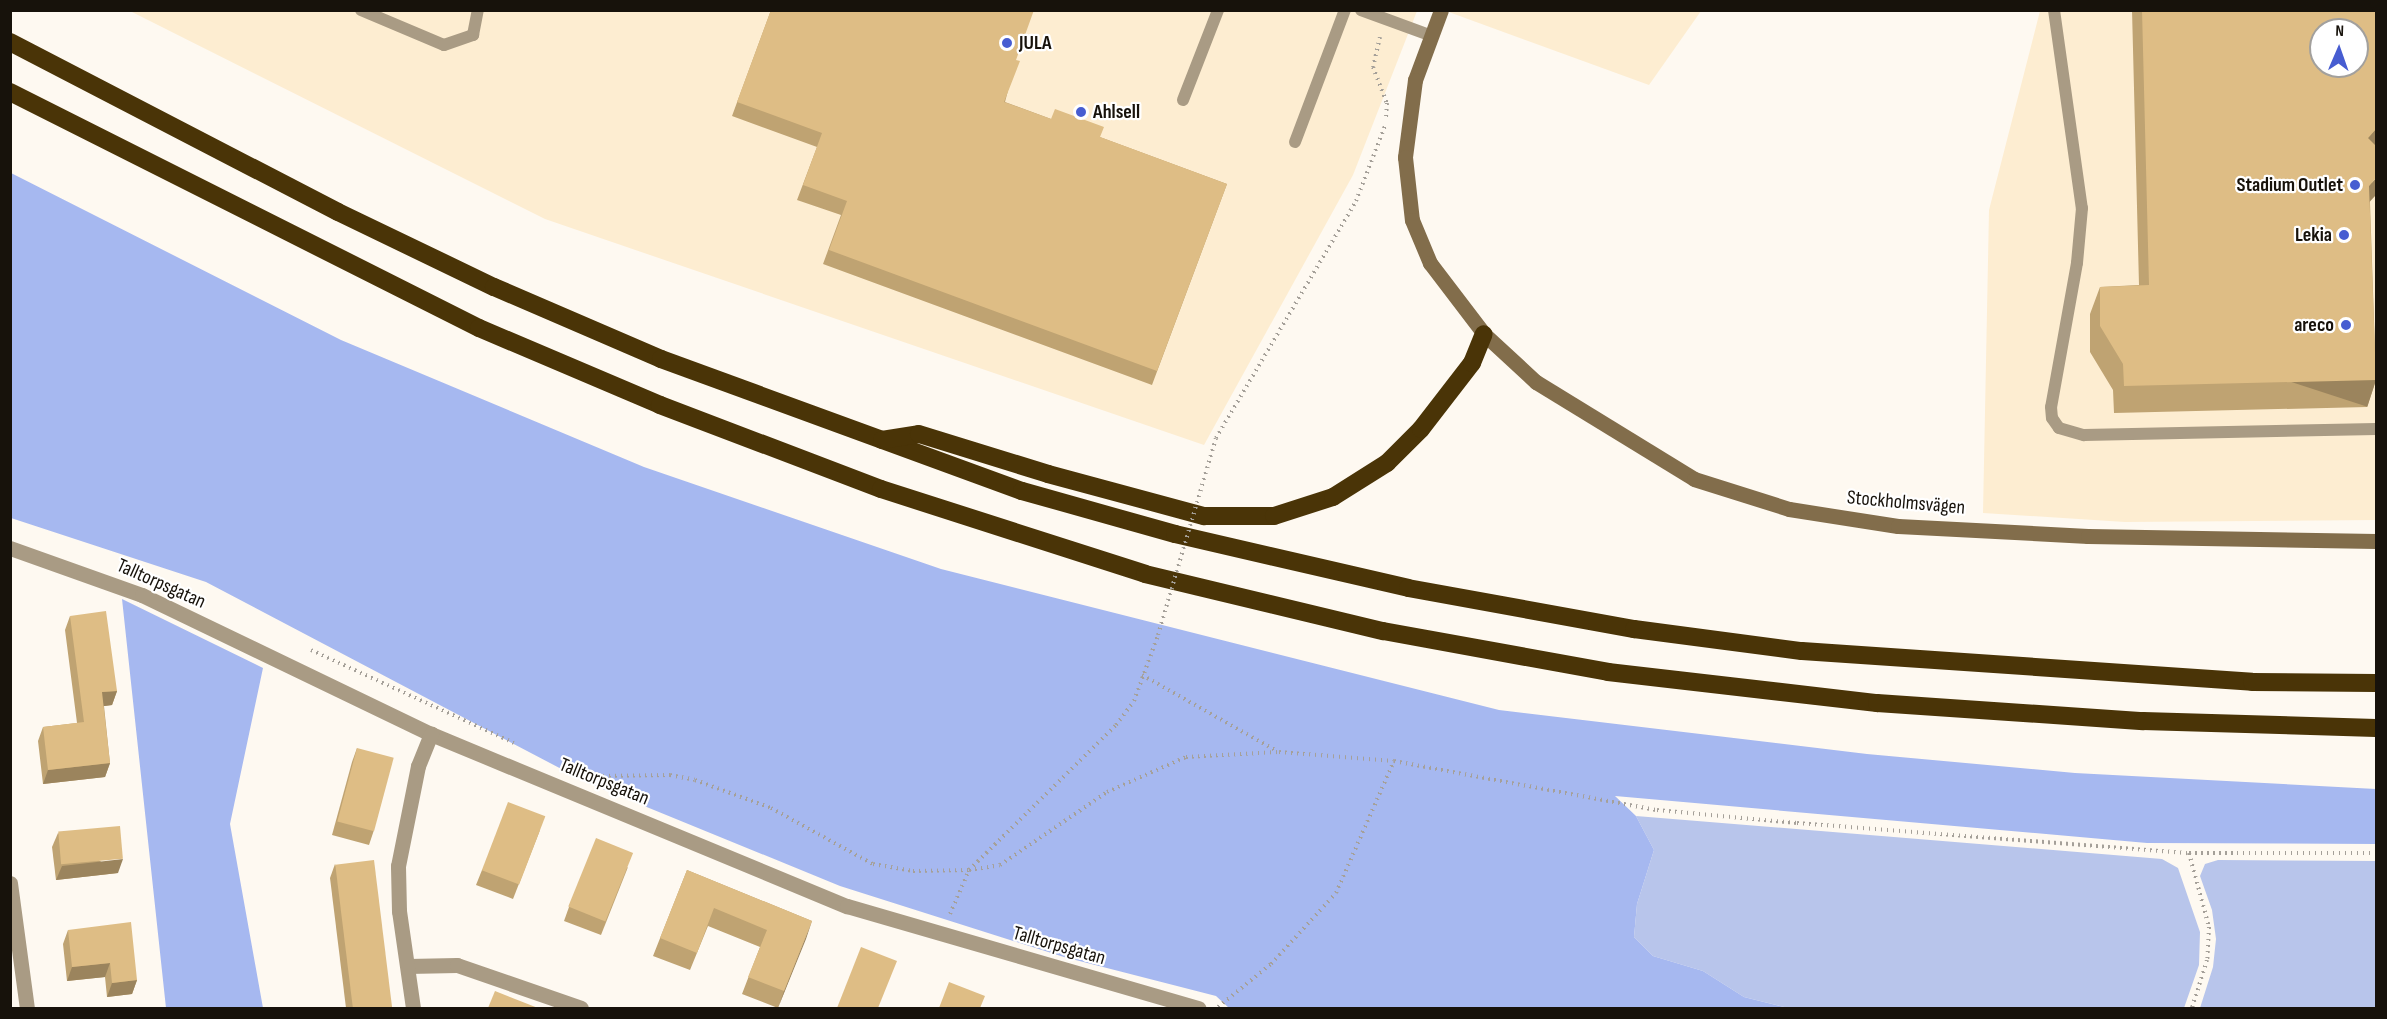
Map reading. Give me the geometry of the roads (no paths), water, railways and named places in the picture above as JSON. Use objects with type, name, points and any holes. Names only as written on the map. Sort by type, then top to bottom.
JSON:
[{"type":"highway","points":[[10,42],[338,212],[494,287],[661,359],[880,441],[1022,491],[1204,541],[1408,588],[1634,629],[1802,651],[2252,682],[2376,683]]},
{"type":"highway","points":[[10,92],[489,332],[660,405],[881,489],[1146,574],[1383,631],[1608,672],[1877,703],[2143,720],[2376,728]]},
{"type":"highway","points":[[880,441],[919,434],[1178,510],[1226,517],[1274,516],[1333,497],[1387,463],[1421,429],[1472,363],[1484,334]]},
{"type":"street","name":"Stockholmsvägen","points":[[1441,10],[1415,80],[1407,115],[1405,157],[1412,220],[1430,263],[1457,304],[1484,334],[1536,382],[1694,479],[1789,509],[1898,526],[2088,536],[2376,541]]},
{"type":"street","name":"Talltorpsgatan","points":[[10,548],[142,595],[431,734],[847,906],[1199,1008]]},
{"type":"street","points":[[413,1008],[399,911],[398,867],[418,766],[431,734]]},
{"type":"street","points":[[10,883],[27,1008]]},
{"type":"street","points":[[408,966],[457,964],[581,1008]]},
{"type":"lane","points":[[361,10],[444,45],[472,35],[478,10]]},
{"type":"lane","points":[[1183,100],[1218,10]]},
{"type":"lane","points":[[1295,142],[1345,10]]},
{"type":"lane","points":[[1361,10],[1432,36]]},
{"type":"lane","points":[[2054,10],[2082,208],[2077,263],[2051,407],[2055,423],[2084,435],[2376,429]]},
{"type":"place","name":"JULA","points":[[1007,43]]},
{"type":"place","name":"Ahlsell","points":[[1081,112]]},
{"type":"place","name":"Stadium Outlet","points":[[2355,185]]},
{"type":"place","name":"Lekia","points":[[2344,235]]},
{"type":"place","name":"areco","points":[[2346,325]]}]
